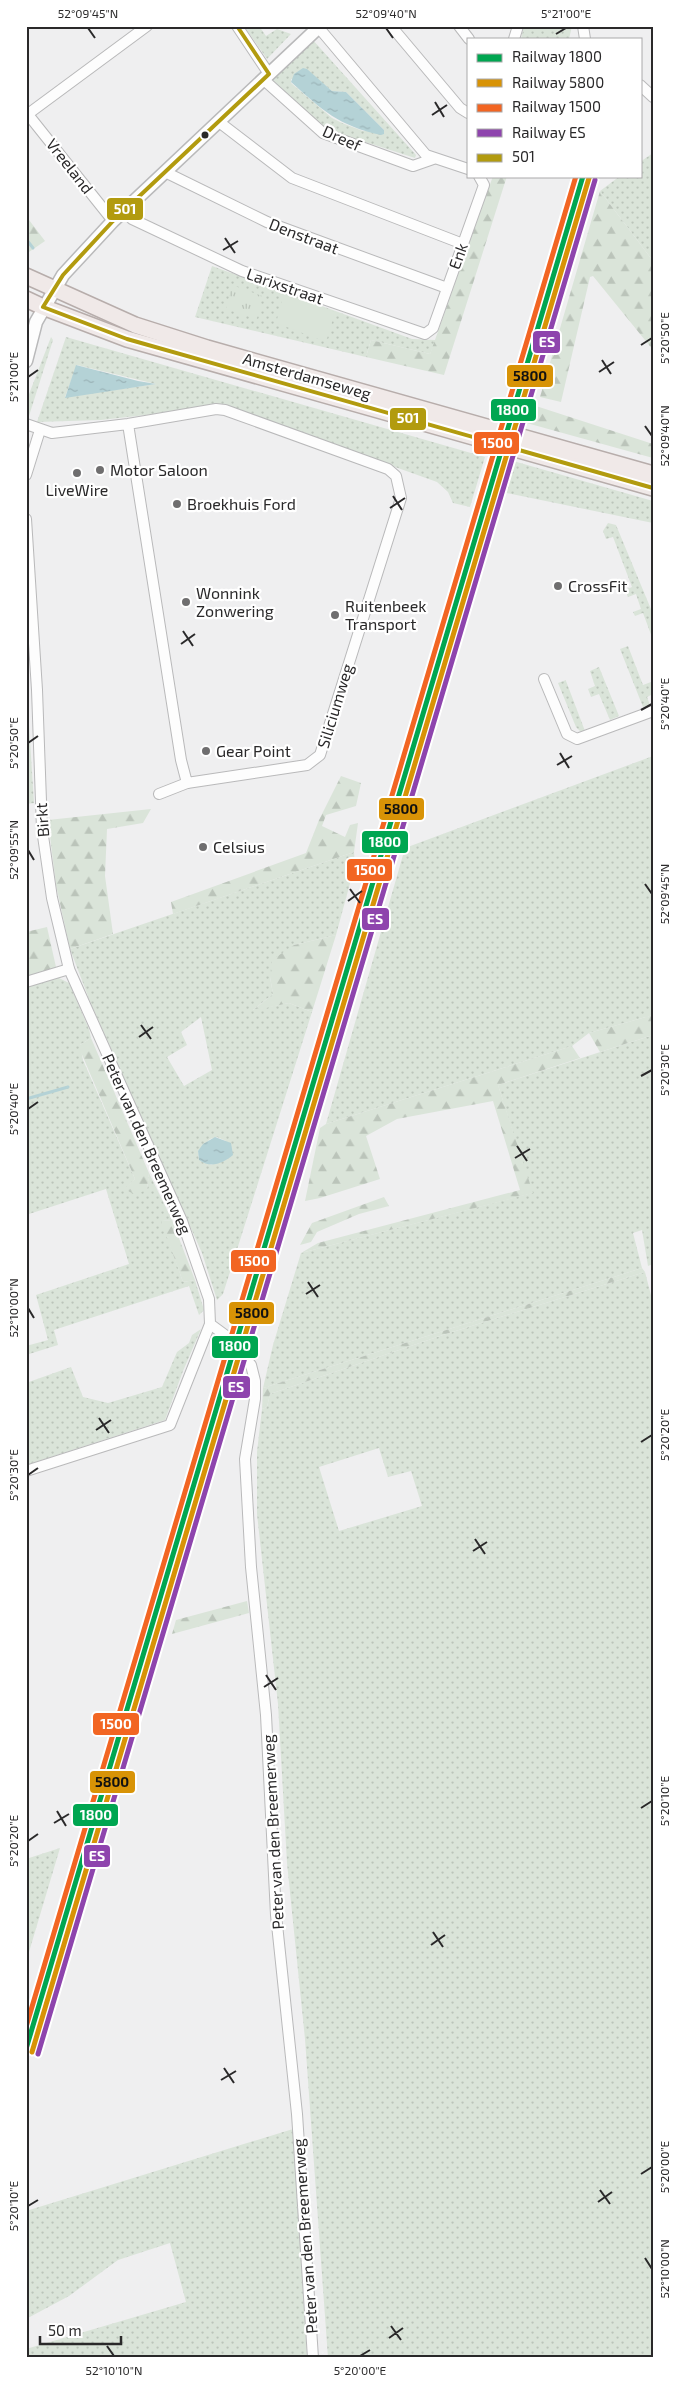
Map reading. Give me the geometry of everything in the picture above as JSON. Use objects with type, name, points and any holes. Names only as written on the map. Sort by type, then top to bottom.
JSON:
[{"type":"main road","name":"Amsterdamseweg","points":[[26,276],[135,325],[463,427]]},
{"type":"main road","name":"Amsterdamseweg","points":[[26,299],[43,308],[127,339],[530,446],[653,474]]},
{"type":"main road","name":"Amsterdamseweg","points":[[530,446],[653,488]]},
{"type":"street","points":[[27,113],[147,26]]},
{"type":"street","name":"Dreef","points":[[238,26],[266,77],[323,133],[413,166],[433,159]]},
{"type":"street","points":[[391,26],[460,108],[467,112]]},
{"type":"street","points":[[459,26],[468,38]]},
{"type":"street","points":[[514,38],[518,26]]},
{"type":"street","points":[[26,361],[36,322],[63,275],[113,221],[320,27]]},
{"type":"street","name":"Dreef","points":[[320,27],[426,155],[433,159],[467,169]]},
{"type":"street","points":[[642,87],[653,97]]},
{"type":"street","name":"Vreeland","points":[[27,113],[113,221]]},
{"type":"street","points":[[219,122],[292,178],[463,244]]},
{"type":"street","name":"Denstraat","points":[[166,172],[267,222],[447,288]]},
{"type":"street","name":"Enk","points":[[425,334],[433,328],[484,185],[480,178]]},
{"type":"street","name":"Larixstraat","points":[[124,211],[132,219],[242,271],[425,334]]},
{"type":"street","name":"Siliciumweg","points":[[26,424],[52,433],[128,424],[216,409],[225,410],[388,469],[396,476],[401,498],[320,755],[307,765],[187,783],[160,794]]},
{"type":"street","points":[[128,424],[181,760],[187,783]]},
{"type":"street","points":[[26,475],[40,430]]},
{"type":"street","name":"Birkt","points":[[26,519],[37,690],[42,829],[52,898],[69,969]]},
{"type":"street","points":[[544,679],[567,734],[577,739],[653,711]]},
{"type":"street","points":[[26,982],[69,969]]},
{"type":"street","name":"Peter van den Breemerweg","points":[[26,1471],[170,1425],[210,1324],[209,1299],[182,1221],[69,969]]},
{"type":"street","name":"Peter van den Breemerweg","points":[[210,1324],[225,1335],[251,1365],[255,1381],[255,1399],[245,1459],[251,1567],[266,1715],[276,1915],[296,2114],[314,2358]]},
{"type":"green space","points":[[244,26],[259,26],[266,36],[277,29],[291,34],[267,59]]},
{"type":"green space","points":[[524,26],[572,26],[569,38],[521,38]]},
{"type":"green space","points":[[312,39],[416,155],[415,158],[319,127],[270,80]],"holes":[[[291,79],[325,85],[332,91],[346,92],[384,130],[363,131],[332,118],[291,83]]]},
{"type":"green space","points":[[653,153],[653,261],[600,191],[617,178],[642,178],[642,161]]},
{"type":"green space","points":[[492,178],[506,178],[444,375],[366,357],[371,340],[430,354]]},
{"type":"green space","points":[[600,191],[653,261],[653,350],[593,276],[590,277],[561,402],[540,397]]},
{"type":"green space","points":[[26,216],[45,241],[29,252],[26,248]]},
{"type":"green space","points":[[212,266],[412,339],[436,340],[430,354],[371,340],[366,357],[195,317]]},
{"type":"green space","points":[[232,285],[262,296],[257,319],[226,309]]},
{"type":"green space","points":[[284,293],[335,312],[326,342],[276,323]]},
{"type":"green space","points":[[51,337],[53,340],[29,416],[26,414],[26,402]]},
{"type":"green space","points":[[66,337],[485,457],[470,507],[453,503],[448,492],[437,482],[225,406],[101,420],[37,422]],"holes":[[[77,365],[156,384],[65,397]]]},
{"type":"green space","points":[[536,406],[653,444],[653,458],[523,422],[526,412]]},
{"type":"green space","points":[[506,459],[653,501],[653,523],[497,491]]},
{"type":"green space","points":[[608,523],[616,525],[653,614],[653,640],[643,613],[635,616],[633,612],[641,609],[636,594],[628,597],[625,590],[632,587],[613,537],[606,539],[603,531]]},
{"type":"green space","points":[[628,646],[643,685],[651,682],[653,694],[647,697],[650,705],[643,707],[620,649]]},
{"type":"green space","points":[[599,667],[619,716],[610,720],[599,694],[591,697],[588,689],[595,686],[590,671]]},
{"type":"green space","points":[[26,678],[34,803],[26,804]]},
{"type":"green space","points":[[566,680],[585,731],[580,731],[576,727],[558,683]]},
{"type":"green space","points":[[653,756],[653,1015],[589,1033],[572,1046],[326,1124],[405,848]]},
{"type":"green space","points":[[341,776],[361,783],[356,806],[326,815],[322,826],[345,837],[350,825],[358,823],[354,852],[173,914],[171,902],[306,853],[319,820]]},
{"type":"green space","points":[[151,809],[143,823],[107,829],[105,876],[113,934],[70,949],[56,885],[48,820]]},
{"type":"green space","points":[[354,852],[355,865],[336,935],[294,945],[270,977],[273,994],[253,1010],[289,1003],[312,1012],[223,1294],[217,1300],[202,1253],[91,1004],[70,949]],"holes":[[[201,1017],[212,1070],[184,1086],[167,1057],[187,1045],[181,1032]],[[217,1137],[226,1141],[212,1165],[199,1160],[198,1151],[210,1139]]]},
{"type":"green space","points":[[47,927],[56,967],[26,979],[26,932]]},
{"type":"green space","points":[[336,935],[312,1012],[289,1003],[252,1011],[273,994],[270,977],[272,960],[294,945]]},
{"type":"green space","points":[[59,978],[69,983],[89,1029],[91,1038],[80,1045],[83,1060],[135,1179],[125,1189],[147,1190],[149,1173],[172,1220],[162,1221],[183,1282],[195,1280],[204,1310],[199,1315],[189,1286],[54,1330],[58,1345],[26,1355],[26,1346],[48,1340],[36,1295],[129,1264],[106,1189],[26,1215],[26,987]]},
{"type":"green space","points":[[653,1015],[653,1035],[600,1052],[589,1033]]},
{"type":"green space","points":[[653,1035],[653,1264],[648,1266],[642,1230],[633,1233],[642,1268],[263,1388],[273,1345],[301,1253],[532,1193],[498,1085]]},
{"type":"green space","points":[[91,1038],[149,1173],[147,1190],[134,1194],[124,1189],[135,1179],[80,1050],[80,1045]]},
{"type":"green space","points":[[572,1046],[580,1058],[498,1085],[533,1193],[301,1253],[318,1243],[520,1190],[493,1101],[397,1119],[366,1136],[380,1179],[305,1201],[320,1128],[326,1124]]},
{"type":"green space","points":[[384,1197],[389,1206],[359,1214],[317,1232],[311,1242],[300,1245],[312,1223]]},
{"type":"green space","points":[[172,1220],[195,1280],[183,1282],[161,1221]]},
{"type":"green space","points":[[642,1268],[645,1272],[446,1334],[270,1394],[267,1407],[262,1409],[263,1388]]},
{"type":"green space","points":[[645,1272],[653,1303],[653,2358],[328,2358],[305,2039],[287,1863],[278,1704],[257,1514],[257,1452],[262,1409],[267,1407],[270,1394],[446,1334]],"holes":[[[379,1448],[388,1477],[411,1471],[422,1506],[339,1531],[319,1467]]]},
{"type":"green space","points":[[201,1329],[165,1420],[26,1465],[26,1383],[71,1367],[83,1397],[108,1403],[162,1387],[177,1352],[189,1343],[192,1335]]},
{"type":"green space","points":[[247,1601],[249,1613],[172,1634],[176,1620]]},
{"type":"green space","points":[[60,1848],[26,1962],[26,1859]]},
{"type":"green space","points":[[293,2129],[307,2358],[26,2358],[26,2349],[186,2302],[170,2243],[118,2260],[69,2296],[26,2319],[26,2211]]},
{"type":"water","points":[[303,68],[307,69],[332,91],[346,92],[384,130],[384,134],[366,131],[342,122],[312,101],[291,82],[294,74]]},
{"type":"water","points":[[76,365],[138,381],[156,384],[65,398]]},
{"type":"water","points":[[215,1137],[231,1143],[233,1155],[217,1164],[203,1163],[199,1160],[198,1151],[203,1144]]},
{"type":"waterway","points":[[26,239],[33,248]]},
{"type":"waterway","points":[[26,1099],[68,1087]]},
{"type":"rail line","name":"1500","points":[[26,2027],[575,178]]},
{"type":"rail line","name":"1800","points":[[26,2049],[582,178]]},
{"type":"rail line","name":"5800","points":[[32,2052],[589,178]]},
{"type":"rail line","name":"ES","points":[[38,2054],[595,180]]},
{"type":"transit line","name":"501","points":[[237,26],[269,74],[113,221],[63,275],[43,307],[127,339],[653,488]]},
{"type":"place","name":"Motor Saloon","points":[[100,470]]},
{"type":"place","name":"LiveWire","points":[[77,473]]},
{"type":"place","name":"Broekhuis Ford","points":[[177,504]]},
{"type":"place","name":"CrossFit","points":[[558,586]]},
{"type":"place","name":"Wonnink Zonwering","points":[[186,602]]},
{"type":"place","name":"Ruitenbeek Transport","points":[[335,615]]},
{"type":"place","name":"Gear Point","points":[[206,751]]},
{"type":"place","name":"Celsius","points":[[203,847]]}]
